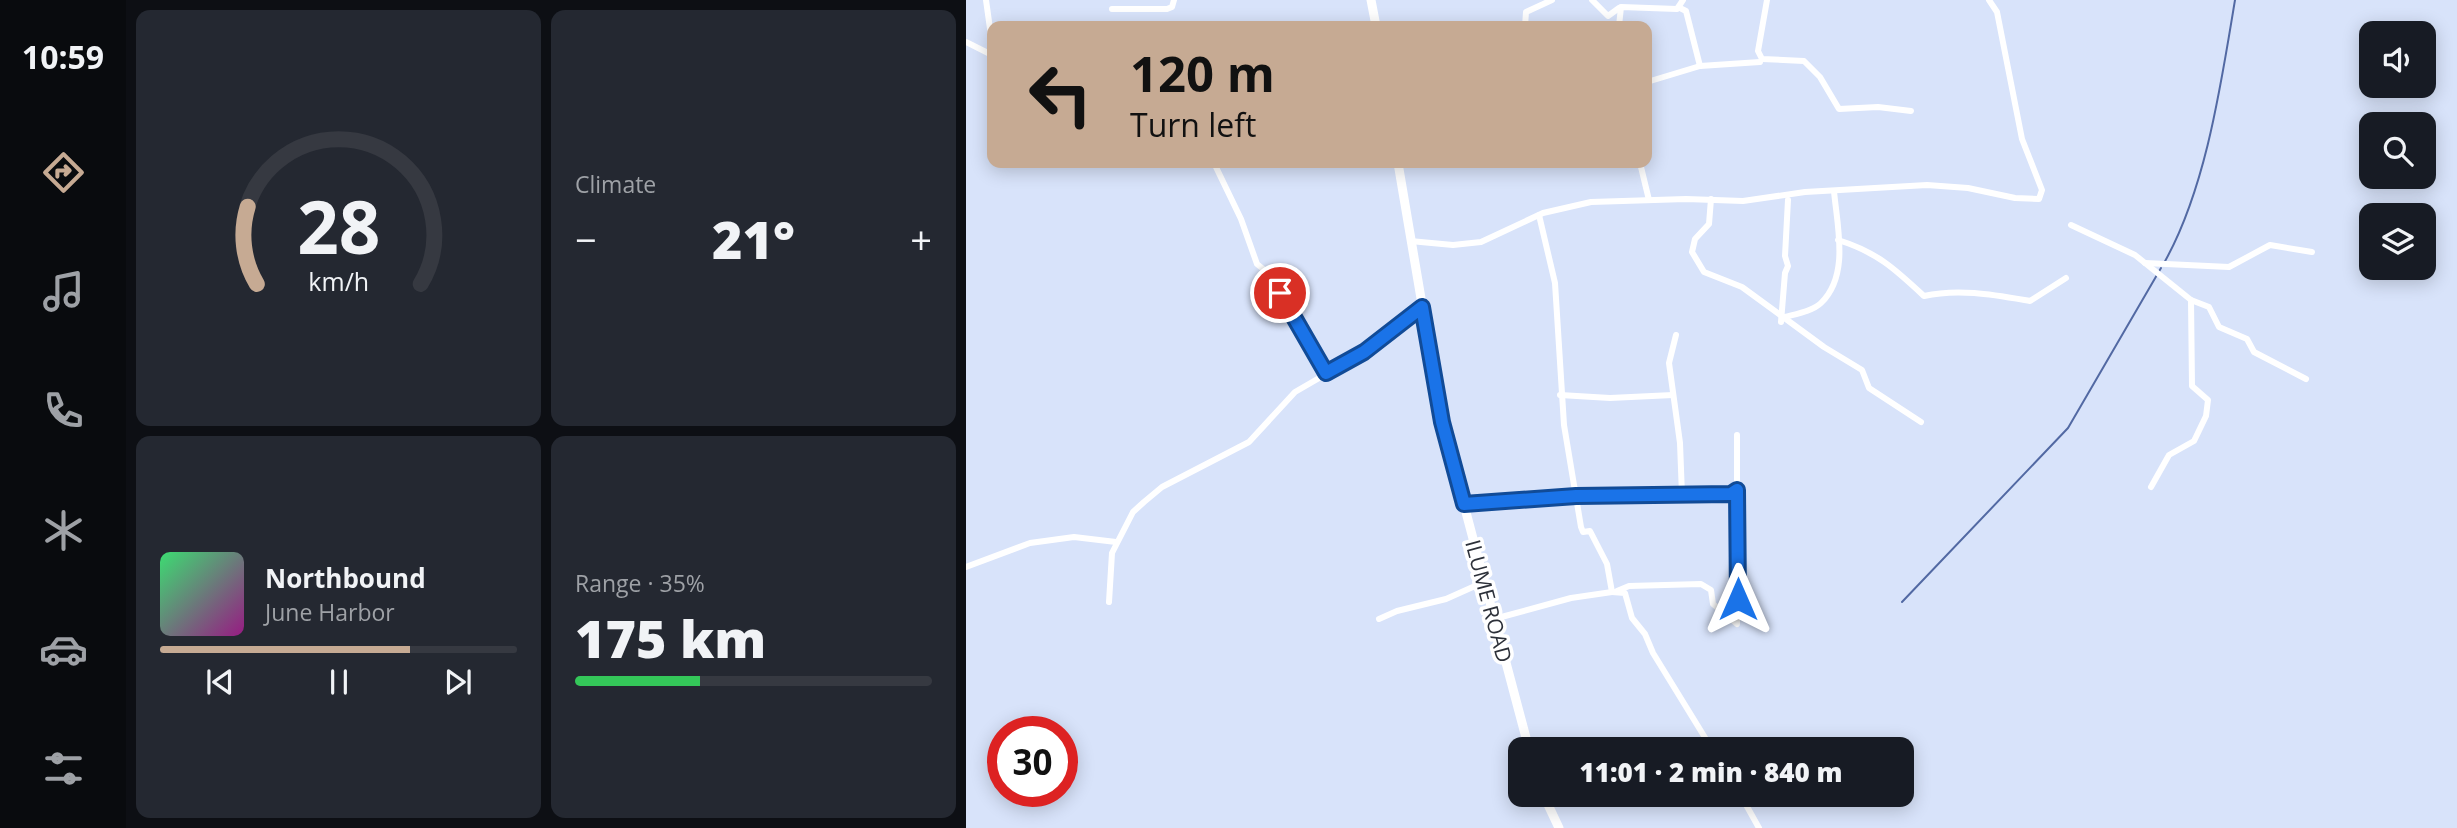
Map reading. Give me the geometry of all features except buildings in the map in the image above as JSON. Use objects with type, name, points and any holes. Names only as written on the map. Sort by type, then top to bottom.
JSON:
[{"type":"street","points":[[986,0],[989,21]]},
{"type":"street","points":[[1112,9],[1167,9],[1172,7],[1174,0]]},
{"type":"street","points":[[1371,0],[1375,21]]},
{"type":"street","points":[[1525,21],[1526,12],[1552,0]]},
{"type":"street","points":[[1592,0],[1608,16],[1628,3],[1686,11],[1695,37],[1700,66]]},
{"type":"street","points":[[1679,8],[1683,0]]},
{"type":"street","points":[[1767,0],[1758,51],[1762,60],[1804,61],[1820,78],[1839,109],[1878,107],[1911,111]]},
{"type":"street","points":[[1410,241],[1453,245],[1481,242],[1539,215],[1591,202],[1711,199],[1743,201],[1805,192],[1927,185],[1968,188],[2015,198],[2041,196],[2042,190],[2022,139],[1997,12],[1989,0]]},
{"type":"street","points":[[1619,21],[1620,8]]},
{"type":"street","points":[[966,42],[987,52]]},
{"type":"street","points":[[1652,80],[1700,66],[1760,62]]},
{"type":"street","points":[[1216,168],[1241,219],[1257,264],[1268,273],[1326,373]]},
{"type":"street","name":"ILUME ROAD","points":[[1399,168],[1442,422],[1526,737]]},
{"type":"street","points":[[1641,168],[1649,200]]},
{"type":"street","points":[[1782,319],[1821,303],[1838,271],[1834,191]]},
{"type":"street","points":[[1711,199],[1709,224],[1693,244],[1696,259],[1704,272],[1742,286],[1782,319],[1861,370],[1869,388],[1921,422]]},
{"type":"street","points":[[1782,319],[1788,266],[1785,256],[1788,200]]},
{"type":"street","points":[[1539,215],[1555,283],[1562,365],[1560,395],[1583,532],[1590,531],[1607,564],[1615,591]]},
{"type":"street","points":[[2071,225],[2135,256],[2191,300],[2209,307],[2219,327],[2248,339],[2254,352],[2306,379]]},
{"type":"street","points":[[1838,240],[1866,249],[1886,261],[1924,296],[1976,291],[1990,296],[2030,301],[2066,278]]},
{"type":"street","points":[[2143,263],[2229,267],[2270,245],[2287,245],[2312,252]]},
{"type":"street","points":[[2151,487],[2169,455],[2194,441],[2206,416],[2208,400],[2192,386],[2191,300]]},
{"type":"street","points":[[1109,602],[1109,567],[1116,542],[1133,512],[1162,487],[1249,442],[1295,392],[1364,352],[1422,307]]},
{"type":"street","points":[[1676,335],[1669,363],[1681,443],[1682,495]]},
{"type":"street","points":[[1560,395],[1610,398],[1674,395]]},
{"type":"street","points":[[1494,619],[1571,598],[1629,586],[1701,584],[1711,590],[1713,604],[1737,624],[1737,435]]},
{"type":"street","points":[[1464,504],[1576,496],[1731,494],[1737,490]]},
{"type":"street","points":[[966,567],[1030,543],[1074,537],[1116,542]]},
{"type":"street","points":[[1379,619],[1397,611],[1446,599],[1484,582]]},
{"type":"street","points":[[1615,591],[1625,593],[1632,618],[1645,634],[1653,653],[1705,737]]},
{"type":"street","points":[[1549,807],[1559,828]]},
{"type":"street","points":[[1747,807],[1759,828]]},
{"type":"waterway","points":[[2164,263],[2179,234],[2201,169],[2217,101],[2235,0]]},
{"type":"waterway","points":[[1902,602],[2068,428],[2161,268]]},
{"type":"route","points":[[1280,293],[1326,373],[1364,352],[1422,307],[1442,422],[1464,504],[1503,499],[1576,496],[1731,494],[1737,490],[1738,599]]}]
